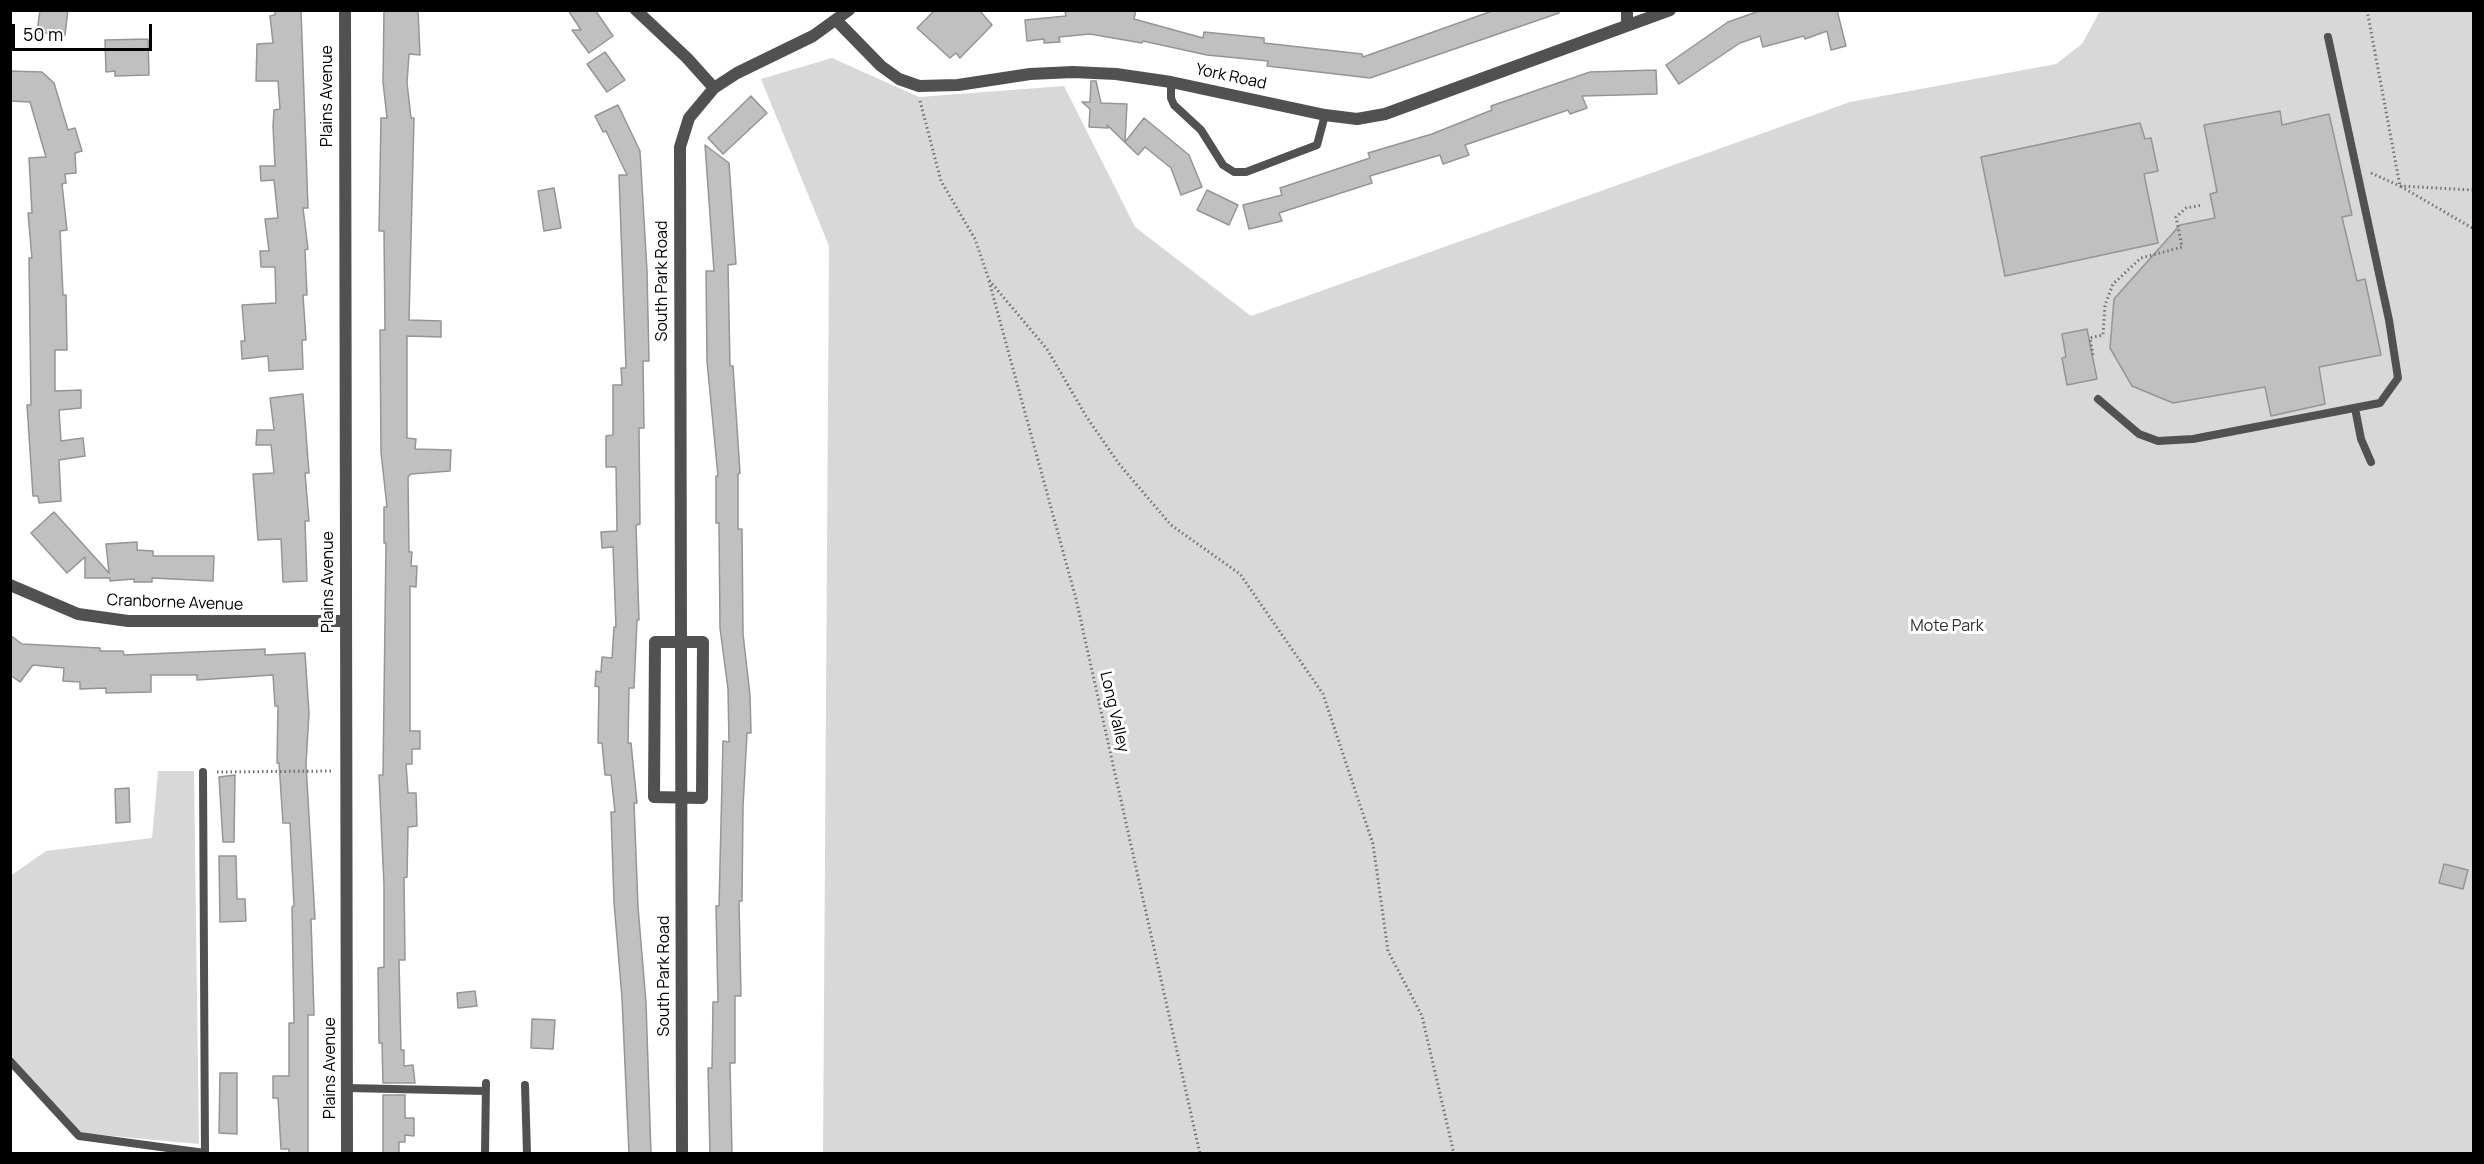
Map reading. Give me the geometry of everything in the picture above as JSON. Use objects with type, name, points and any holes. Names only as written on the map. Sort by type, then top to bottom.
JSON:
[{"type":"street","name":"Plains Avenue","points":[[345,10],[347,1154]]},
{"type":"street","points":[[636,10],[687,58],[714,88]]},
{"type":"street","name":"South Park Road","points":[[682,1154],[680,147],[689,118],[714,88],[737,73],[813,36],[849,10]]},
{"type":"street","points":[[1627,10],[1627,25]]},
{"type":"street","name":"York Road","points":[[836,20],[881,66],[899,79],[919,86],[958,85],[998,77],[1073,72],[1171,82],[1325,115],[1357,119],[1385,114],[1669,11]]},
{"type":"street","name":"Cranborne Avenue","points":[[11,587],[78,614],[128,621],[345,621]]},
{"type":"street","points":[[655,642],[703,642],[702,798],[681,798],[654,798],[655,642]]},
{"type":"lane","points":[[2098,399],[2139,434],[2158,441],[2193,438],[2380,403],[2398,378],[2389,320],[2328,37]]},
{"type":"lane","points":[[1171,82],[1171,98],[1174,105],[1201,130],[1223,165],[1234,172],[1246,172],[1317,145],[1325,115]]},
{"type":"lane","points":[[2355,408],[2361,439],[2371,462]]},
{"type":"lane","points":[[10,1061],[79,1136],[205,1153],[203,772]]},
{"type":"lane","points":[[525,1085],[527,1154]]},
{"type":"lane","points":[[347,1088],[486,1087],[485,1154]]},
{"type":"path","points":[[2367,10],[2400,186]]},
{"type":"path","name":"Long Valley","points":[[919,86],[919,97],[941,181],[975,239],[989,280],[1076,599],[1200,1154]]},
{"type":"path","points":[[2356,167],[2400,186],[2474,229]]},
{"type":"path","points":[[2400,186],[2474,190]]},
{"type":"path","points":[[2093,355],[2090,338],[2103,335],[2105,305],[2113,284],[2141,258],[2182,247],[2176,217],[2186,208],[2202,205]]},
{"type":"path","points":[[989,280],[1047,349],[1086,416],[1119,464],[1171,525],[1240,574],[1323,694],[1373,844],[1388,951],[1422,1016],[1454,1154]]},
{"type":"path","points":[[203,772],[347,771]]},
{"type":"green space","name":"Mote Park","points":[[2100,11],[2473,11],[2473,1153],[823,1153],[829,246],[761,79],[832,58],[919,97],[1064,86],[1135,227],[1251,316],[1850,102],[2056,64],[2082,44]]},
{"type":"green space","points":[[158,771],[194,771],[199,1144],[80,1133],[11,1064],[10,876],[46,851],[152,838]]},
{"type":"building","points":[[40,10],[68,10],[65,35],[37,32]]},
{"type":"building","points":[[275,10],[301,10],[308,208],[303,208],[308,249],[305,250],[307,295],[303,295],[306,340],[302,340],[303,369],[269,371],[268,356],[242,359],[241,341],[245,341],[242,305],[276,303],[275,267],[261,267],[260,251],[269,251],[265,219],[278,218],[274,180],[261,181],[260,166],[275,166],[273,126],[274,110],[280,109],[278,81],[256,81],[257,44],[273,43],[270,16],[275,15]]},
{"type":"building","points":[[384,10],[418,10],[420,55],[409,54],[407,83],[411,118],[414,118],[409,320],[441,321],[441,337],[407,336],[407,438],[416,439],[415,449],[451,450],[450,471],[411,474],[408,477],[409,552],[412,552],[411,566],[417,566],[416,587],[410,586],[410,731],[420,731],[420,749],[412,749],[412,764],[406,764],[408,793],[416,793],[417,826],[408,827],[407,877],[404,878],[405,960],[399,960],[401,1050],[404,1050],[404,1066],[413,1065],[415,1083],[383,1083],[382,1043],[379,1043],[378,968],[384,967],[384,885],[379,775],[383,775],[386,543],[384,543],[384,507],[387,507],[381,452],[380,330],[385,330],[384,231],[379,231],[381,118],[387,118],[383,82]]},
{"type":"building","points":[[568,10],[595,10],[613,36],[589,53],[572,30],[581,30]]},
{"type":"building","points":[[935,10],[979,10],[992,25],[960,58],[956,53],[950,58],[917,28]]},
{"type":"building","points":[[1071,10],[1136,10],[1134,19],[1203,38],[1204,32],[1264,38],[1264,43],[1362,54],[1363,57],[1495,10],[1558,10],[1559,13],[1370,78],[1267,66],[1268,61],[1207,55],[1143,41],[1142,43],[1090,34],[1059,37],[1060,42],[1044,43],[1044,39],[1027,41],[1025,20],[1066,16],[1065,12]]},
{"type":"building","points":[[1762,10],[1837,10],[1846,46],[1831,50],[1827,31],[1805,39],[1804,36],[1763,47],[1760,36],[1740,43],[1679,84],[1666,65],[1728,22]]},
{"type":"building","points":[[148,39],[149,75],[115,76],[115,71],[106,72],[105,40]]},
{"type":"building","points":[[605,52],[625,80],[607,92],[587,64]]},
{"type":"building","points":[[1656,70],[1657,94],[1582,96],[1587,108],[1570,114],[1568,110],[1465,145],[1469,155],[1443,164],[1440,155],[1370,176],[1372,183],[1279,213],[1282,221],[1249,229],[1243,205],[1282,195],[1280,188],[1370,158],[1368,153],[1432,134],[1492,110],[1491,106],[1590,72]]},
{"type":"building","points":[[10,71],[42,72],[54,83],[68,130],[75,128],[82,151],[75,153],[76,173],[65,174],[66,183],[62,184],[67,230],[60,231],[63,295],[66,295],[67,350],[55,350],[55,391],[81,390],[81,408],[59,410],[61,441],[83,438],[85,456],[59,460],[61,501],[39,503],[38,496],[33,496],[27,405],[31,405],[29,258],[32,258],[28,213],[32,213],[29,158],[46,157],[30,102],[10,101]]},
{"type":"building","points":[[1091,81],[1096,81],[1101,103],[1127,104],[1125,142],[1144,118],[1189,155],[1202,187],[1181,195],[1171,168],[1145,147],[1138,155],[1107,125],[1108,128],[1089,127],[1090,109],[1082,102],[1090,102]]},
{"type":"building","points":[[751,96],[767,113],[723,154],[708,138]]},
{"type":"building","points":[[618,105],[640,151],[647,271],[649,361],[643,361],[644,428],[639,428],[640,524],[636,525],[639,620],[637,620],[634,688],[629,688],[628,743],[631,743],[637,803],[634,803],[638,907],[646,1003],[651,1154],[629,1154],[622,998],[614,902],[611,812],[615,812],[611,775],[605,775],[602,743],[598,743],[599,687],[595,686],[596,671],[601,672],[602,657],[612,658],[614,627],[616,627],[613,547],[602,548],[601,532],[617,531],[616,467],[606,467],[606,436],[613,435],[613,385],[622,385],[621,368],[626,368],[619,175],[627,175],[606,131],[603,132],[595,116]]},
{"type":"building","points":[[2280,111],[2282,125],[2329,114],[2352,215],[2342,217],[2357,281],[2365,279],[2381,355],[2319,367],[2325,404],[2271,416],[2265,387],[2173,403],[2132,386],[2110,348],[2114,299],[2180,225],[2215,218],[2210,194],[2217,192],[2204,125]]},
{"type":"building","points":[[2140,123],[2145,139],[2151,138],[2158,171],[2144,174],[2158,243],[2005,276],[1981,157]]},
{"type":"building","points":[[705,145],[729,163],[736,264],[728,265],[730,366],[733,366],[740,473],[738,474],[738,529],[742,529],[743,634],[750,695],[751,733],[747,733],[742,901],[739,901],[741,996],[735,996],[735,1063],[730,1063],[732,1154],[710,1154],[708,1068],[712,1068],[713,1002],[718,1002],[716,906],[719,906],[723,741],[729,742],[728,689],[720,628],[719,523],[716,523],[716,476],[718,476],[707,361],[706,271],[714,271]]},
{"type":"building","points":[[554,188],[561,228],[544,231],[538,191]]},
{"type":"building","points":[[1207,190],[1238,205],[1229,225],[1197,210]]},
{"type":"building","points":[[2087,329],[2097,379],[2067,385],[2062,358],[2066,357],[2062,334]]},
{"type":"building","points":[[303,394],[309,473],[305,473],[309,521],[305,521],[307,581],[283,582],[281,539],[258,540],[253,474],[274,473],[271,445],[256,445],[257,430],[274,430],[270,398]]},
{"type":"building","points":[[54,512],[109,573],[106,544],[137,542],[137,550],[153,551],[153,556],[214,556],[213,581],[152,578],[152,582],[134,582],[134,579],[110,581],[110,578],[85,578],[85,557],[67,573],[31,533]]},
{"type":"building","points":[[10,635],[22,644],[100,648],[100,651],[123,651],[124,655],[265,649],[265,655],[305,653],[309,713],[306,764],[315,919],[311,919],[314,1015],[308,1015],[308,1154],[289,1154],[289,1149],[281,1149],[278,1098],[273,1098],[273,1076],[289,1076],[289,1023],[294,1023],[292,907],[294,906],[290,823],[283,823],[279,763],[277,763],[278,706],[275,706],[273,675],[197,680],[197,675],[151,675],[151,692],[106,693],[106,688],[80,689],[80,682],[63,681],[64,668],[33,665],[20,682],[10,675]]},
{"type":"building","points":[[235,775],[234,842],[223,842],[219,777]]},
{"type":"building","points":[[129,788],[130,822],[116,823],[115,789]]},
{"type":"building","points":[[219,856],[236,856],[237,899],[245,899],[246,921],[220,922]]},
{"type":"building","points":[[2444,864],[2468,870],[2463,889],[2439,883]]},
{"type":"building","points":[[475,991],[477,1006],[458,1008],[457,993]]},
{"type":"building","points":[[532,1019],[555,1020],[553,1049],[531,1048]]},
{"type":"building","points":[[220,1073],[237,1073],[237,1134],[219,1133]]},
{"type":"building","points":[[383,1095],[405,1095],[405,1118],[414,1118],[414,1136],[405,1135],[405,1142],[399,1142],[399,1154],[383,1154]]}]
